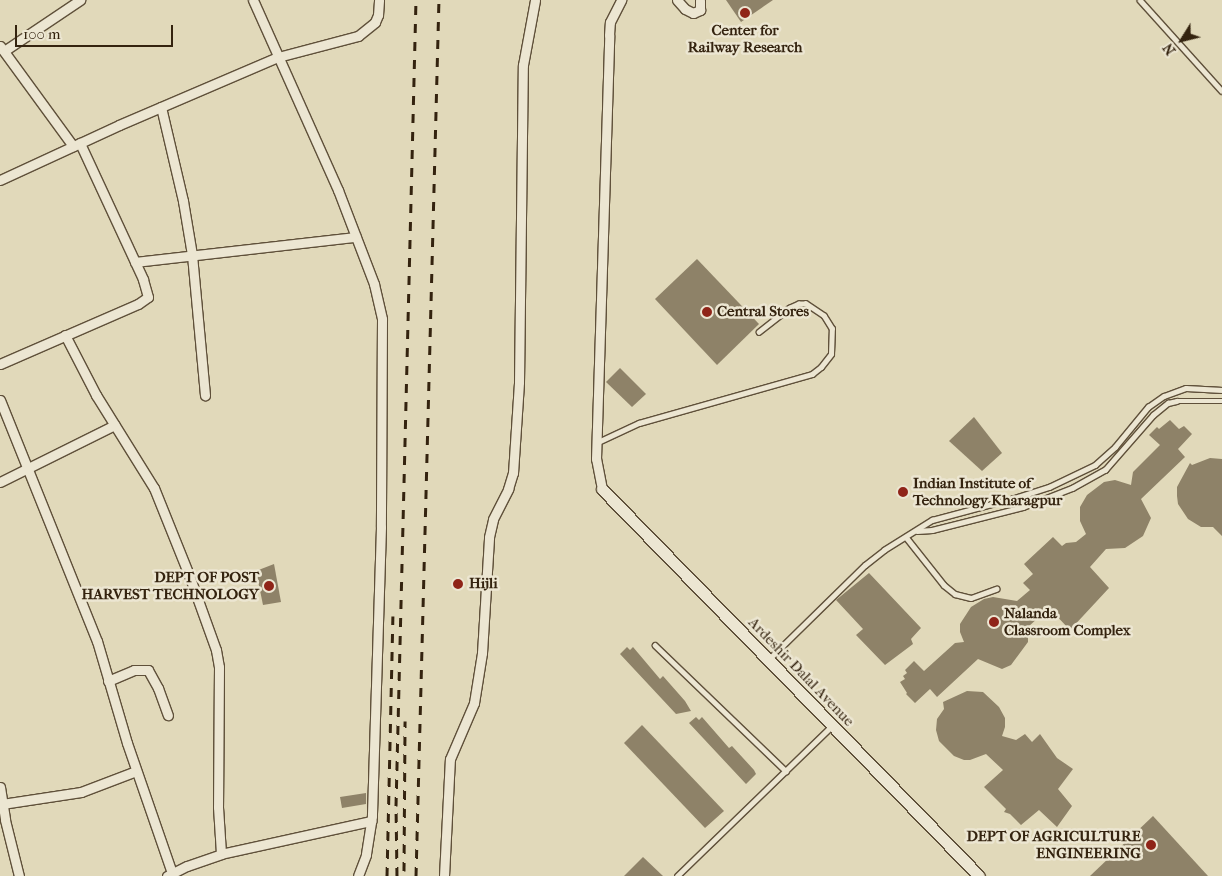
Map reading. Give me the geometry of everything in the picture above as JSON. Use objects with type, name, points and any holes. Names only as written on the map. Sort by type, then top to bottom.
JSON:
[{"type":"street","points":[[0,364],[138,304],[148,297],[148,290],[77,144],[2,49],[80,0]]},
{"type":"street","points":[[253,0],[356,237],[374,284],[382,319],[380,527],[371,821],[366,855],[358,876]]},
{"type":"street","points":[[0,180],[77,144],[278,57],[358,36],[375,22],[378,14],[379,0]]},
{"type":"street","points":[[444,876],[449,766],[474,703],[482,653],[489,537],[493,519],[508,489],[513,473],[519,382],[523,65],[535,0]]},
{"type":"street","points":[[602,489],[596,459],[596,443],[609,35],[610,22],[621,0]]},
{"type":"street","points":[[677,0],[685,9],[695,12],[700,10],[700,0]]},
{"type":"street","points":[[161,107],[182,200],[192,256],[205,394]]},
{"type":"street","points":[[135,262],[356,237]]},
{"type":"street","points":[[65,335],[96,395],[154,488],[216,650],[219,667],[218,807],[221,854]]},
{"type":"street","points":[[0,400],[28,468],[43,511],[97,641],[169,875],[221,854],[371,821]]},
{"type":"street","points":[[0,482],[115,425]]},
{"type":"street","name":"Ardeshir Dalal Avenue","points":[[602,489],[979,876]]},
{"type":"street","points":[[108,681],[134,670],[148,670],[158,688],[168,716]]},
{"type":"street","points":[[19,876],[1,795],[81,792],[136,771]]},
{"type":"lane","points":[[1140,0],[1222,91]]},
{"type":"lane","points":[[596,443],[639,423],[812,374],[821,368],[831,354],[832,329],[824,316],[806,304],[799,304],[790,308],[759,332]]},
{"type":"lane","points":[[768,660],[865,565],[932,520],[1018,497],[1049,486],[1095,465],[1115,447],[1148,407],[1164,396],[1186,388],[1222,390]]},
{"type":"lane","points":[[916,531],[932,530],[1023,507],[1072,488],[1105,470],[1153,415],[1168,403],[1185,400],[1222,401]]},
{"type":"lane","points":[[906,537],[944,585],[955,594],[971,598],[996,589]]},
{"type":"lane","points":[[655,645],[786,772]]},
{"type":"lane","points":[[677,876],[832,726]]},
{"type":"building","name":"Center for Railway Research","points":[[726,0],[773,0],[741,22]]},
{"type":"building","name":"Central Stores","points":[[697,259],[759,324],[717,365],[655,299]]},
{"type":"building","points":[[620,368],[646,394],[632,407],[606,382]]},
{"type":"building","points":[[974,417],[1002,453],[982,471],[949,441]]},
{"type":"building","points":[[1170,420],[1179,429],[1184,426],[1192,434],[1178,449],[1185,457],[1141,499],[1151,518],[1143,536],[1125,548],[1106,549],[1090,567],[1109,588],[1070,630],[1049,608],[1028,627],[1028,642],[1011,665],[1002,669],[978,659],[937,697],[930,689],[915,703],[906,694],[900,682],[905,679],[903,676],[907,673],[905,670],[914,661],[924,671],[955,643],[964,642],[960,632],[960,624],[971,607],[984,599],[993,597],[1017,601],[1030,590],[1023,583],[1033,574],[1024,564],[1053,537],[1062,546],[1066,543],[1076,542],[1086,534],[1080,521],[1080,507],[1087,495],[1104,482],[1115,480],[1131,485],[1133,472],[1160,445],[1149,435],[1157,427],[1159,429]]},
{"type":"building","points":[[1210,458],[1222,459],[1222,536],[1213,527],[1201,527],[1188,519],[1178,504],[1177,487],[1190,463],[1192,465]]},
{"type":"building","name":"DEPT OF POST HARVEST TECHNOLOGY","points":[[274,564],[281,602],[263,605],[256,571]]},
{"type":"building","points":[[869,573],[921,628],[911,639],[913,644],[885,665],[856,635],[863,629],[836,600]]},
{"type":"building","points":[[627,647],[630,650],[633,647],[660,679],[663,676],[685,701],[691,711],[676,714],[620,654]]},
{"type":"building","points":[[967,691],[983,692],[999,707],[1005,718],[1002,736],[1016,740],[1025,734],[1032,742],[1040,734],[1057,758],[1073,769],[1058,789],[1072,806],[1057,827],[1039,810],[1021,825],[1010,814],[1004,812],[1006,809],[984,787],[1003,770],[986,754],[970,760],[964,760],[954,756],[939,741],[936,730],[937,719],[944,709],[943,702]]},
{"type":"building","points":[[696,717],[699,720],[702,717],[729,748],[732,746],[754,770],[756,774],[746,784],[689,723]]},
{"type":"building","points":[[642,725],[724,811],[705,828],[624,743]]},
{"type":"building","points":[[366,793],[366,804],[342,808],[340,797]]},
{"type":"building","name":"DEPT OF AGRICULTURE ENGINEERING","points":[[1153,816],[1208,876],[1090,876]]},
{"type":"building","points":[[643,857],[663,876],[624,876]]},
{"type":"railway","points":[[397,876],[396,806],[416,0]]},
{"type":"railway","points":[[416,876],[439,0]]},
{"type":"railway","points":[[387,876],[393,616]]},
{"type":"railway","points":[[404,871],[405,721]]},
{"type":"place","name":"Center for Railway Research","points":[[745,13]]},
{"type":"place","name":"Central Stores","points":[[707,312]]},
{"type":"place","name":"Indian Institute of Technology Kharagpur","points":[[903,492]]},
{"type":"place","name":"Hijli","points":[[458,584]]},
{"type":"place","name":"DEPT OF POST HARVEST TECHNOLOGY","points":[[269,586]]},
{"type":"place","name":"Nalanda Classroom Complex","points":[[994,622]]},
{"type":"place","name":"DEPT OF AGRICULTURE ENGINEERING","points":[[1151,845]]}]
